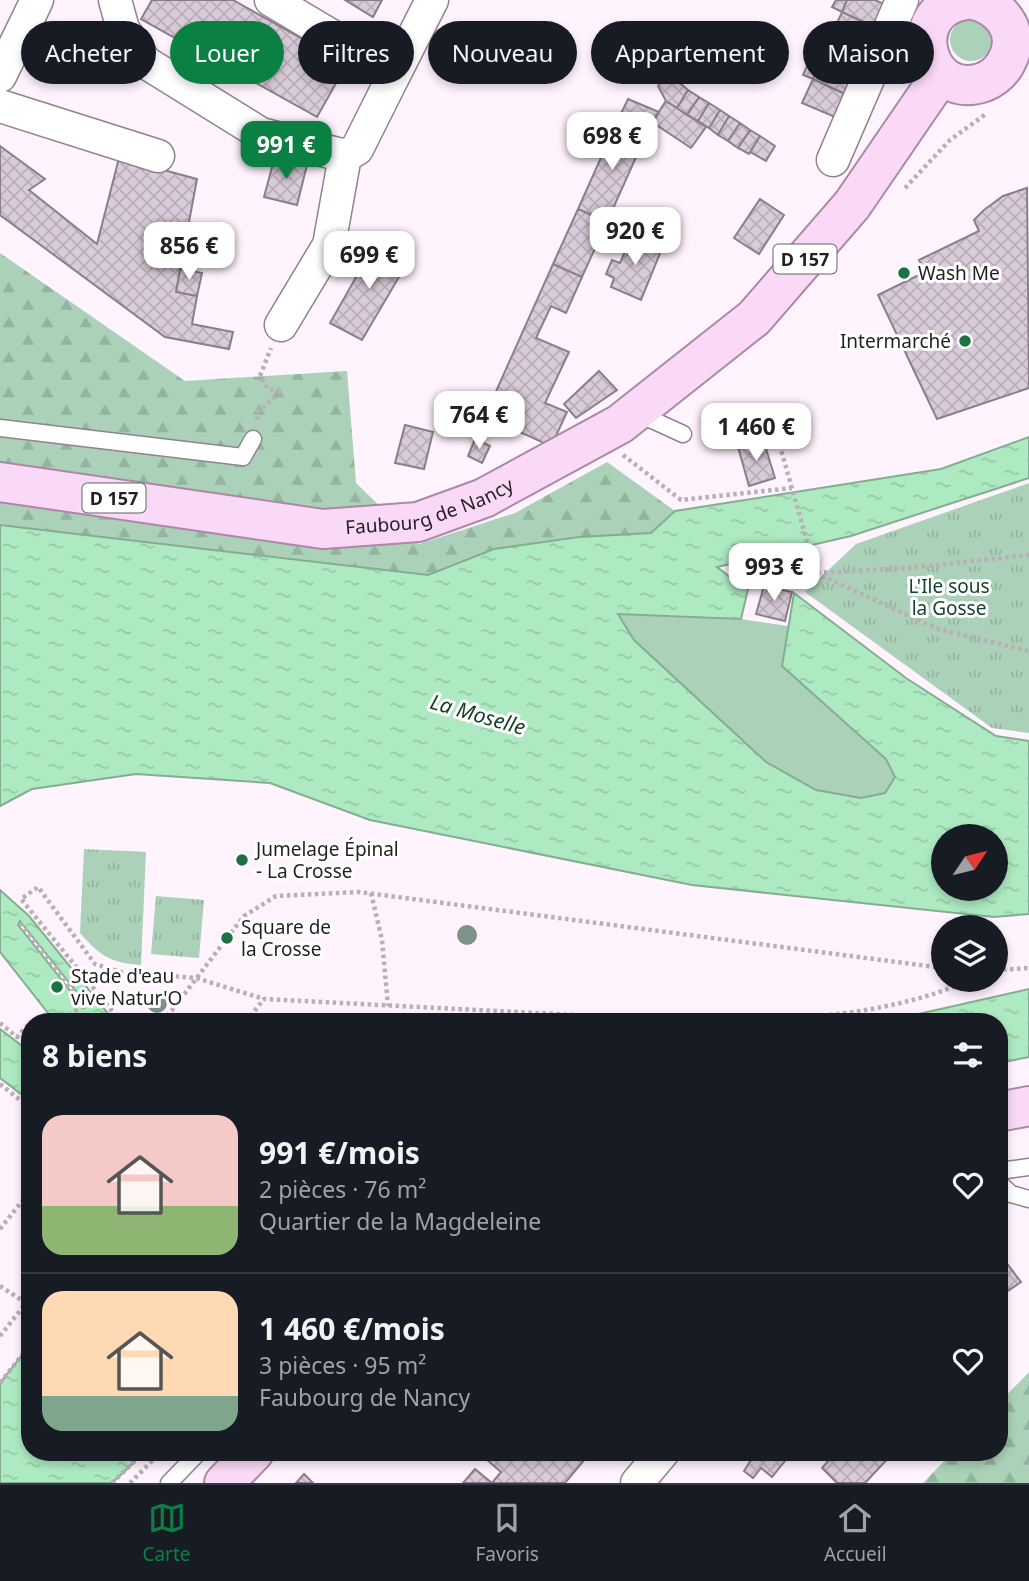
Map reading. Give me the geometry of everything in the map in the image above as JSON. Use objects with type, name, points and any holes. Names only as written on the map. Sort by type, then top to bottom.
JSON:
[{"type":"main road","points":[[970,18],[992,79],[975,85],[957,83],[941,75],[931,63],[927,48],[970,18]]},
{"type":"main road","name":"Faubourg de Nancy","points":[[0,482],[323,529],[418,522],[484,499],[620,424],[754,318],[852,205],[941,75]]},
{"type":"main road","points":[[1008,1110],[1029,1106]]},
{"type":"main road","points":[[224,1483],[245,1461]]},
{"type":"street","points":[[0,76],[37,0]]},
{"type":"street","points":[[115,0],[123,29],[145,62],[261,134],[345,156],[357,149],[390,84]]},
{"type":"street","points":[[271,0],[306,21]]},
{"type":"street","points":[[414,36],[432,0]]},
{"type":"street","points":[[833,160],[970,18]]},
{"type":"street","points":[[0,106],[158,156]]},
{"type":"street","points":[[281,325],[329,245],[345,156]]},
{"type":"street","points":[[637,1483],[655,1461]]},
{"type":"lane","points":[[635,412],[683,433]]},
{"type":"lane","points":[[0,428],[243,457],[253,439]]},
{"type":"lane","points":[[1008,1170],[1029,1167]]},
{"type":"lane","points":[[1008,1191],[1029,1199]]},
{"type":"lane","points":[[169,1483],[190,1461]]},
{"type":"path","points":[[902,191],[950,140],[995,108]]},
{"type":"path","points":[[253,439],[258,412],[282,390],[268,389],[260,376]]},
{"type":"path","points":[[770,411],[816,573],[938,629],[1029,651]]},
{"type":"path","points":[[621,454],[681,500],[792,488]]},
{"type":"path","points":[[816,573],[908,568],[1029,555]]},
{"type":"path","points":[[114,1013],[21,898],[38,887],[95,964],[121,972],[196,978],[264,999],[528,1013]]},
{"type":"path","points":[[170,1013],[244,916],[276,896],[371,893],[931,966]]},
{"type":"path","points":[[371,893],[382,940],[388,1006]]},
{"type":"path","points":[[20,923],[84,1005],[73,1013]]},
{"type":"path","points":[[1008,969],[1029,968]]},
{"type":"path","points":[[817,1013],[899,1003],[933,992]]},
{"type":"path","points":[[253,1013],[264,999]]},
{"type":"path","points":[[0,1023],[17,1037],[21,1032]]},
{"type":"path","points":[[0,1084],[21,1101]]},
{"type":"path","points":[[0,1229],[21,1202]]},
{"type":"path","points":[[0,1286],[21,1297]]},
{"type":"path","points":[[0,1336],[21,1310]]},
{"type":"path","points":[[0,1383],[21,1356]]},
{"type":"path","points":[[113,1483],[135,1461]]},
{"type":"path","points":[[130,1483],[152,1461]]},
{"type":"green space","points":[[971,19],[986,25],[992,40],[986,55],[971,61],[956,55],[950,40],[956,25]]},
{"type":"green space","points":[[0,253],[185,381],[347,371],[356,483],[419,544],[515,513],[607,462],[675,511],[651,533],[579,537],[494,549],[428,575],[0,525]]},
{"type":"green space","name":"L'Ile sous la Gosse","points":[[1029,483],[1029,733],[992,728],[805,592],[856,544]]},
{"type":"green space","points":[[618,614],[741,619],[788,626],[782,666],[886,759],[896,777],[885,793],[861,798],[816,790],[766,762],[634,640]]},
{"type":"green space","points":[[84,849],[146,852],[141,965],[113,960],[93,947],[80,933]]},
{"type":"green space","points":[[156,896],[204,900],[199,958],[151,954]]},
{"type":"green space","points":[[1029,1372],[1029,1483],[923,1483],[944,1461],[1008,1461],[1008,1394]]},
{"type":"water","name":"La Moselle","points":[[1029,437],[1029,478],[851,536],[717,567],[734,580],[749,585],[741,619],[618,614],[634,640],[766,762],[816,790],[861,798],[885,793],[895,777],[886,759],[782,666],[794,593],[906,678],[996,736],[1029,741],[1029,914],[975,915],[692,885],[370,820],[270,783],[136,774],[32,789],[0,806],[0,525],[428,575],[494,549],[579,537],[651,533],[675,511],[941,469]]},
{"type":"water","name":"Stade d'eau vive Natur'O","points":[[0,890],[29,916],[108,1013],[48,1013],[0,952]],"holes":[[[20,921],[87,1005],[84,1008],[18,925]]]},
{"type":"water","points":[[1029,989],[1029,1057],[1008,1061],[1008,1013],[923,1013]]},
{"type":"water","points":[[0,1029],[21,1045],[21,1094],[0,1078]]},
{"type":"water","points":[[21,1356],[21,1461],[135,1461],[112,1483],[0,1483],[0,1383]]},
{"type":"building","points":[[152,0],[233,0],[270,21],[170,21],[170,35],[156,27],[156,21],[141,19]]},
{"type":"building","points":[[345,0],[382,0],[373,17]]},
{"type":"building","points":[[836,0],[847,0],[842,12],[832,7]]},
{"type":"building","points":[[847,0],[875,0],[884,4],[881,21],[862,21],[842,12]]},
{"type":"building","points":[[842,12],[861,21],[838,21]]},
{"type":"building","points":[[284,29],[298,36],[298,84],[336,84],[317,117],[258,84],[284,84]]},
{"type":"building","points":[[681,84],[688,90],[677,108],[666,101],[658,86]]},
{"type":"building","points":[[811,84],[824,84],[845,94],[835,117],[802,103]]},
{"type":"building","points":[[824,84],[849,84],[845,94]]},
{"type":"building","points":[[688,90],[699,97],[687,115],[677,108]]},
{"type":"building","points":[[699,97],[709,103],[698,121],[687,115]]},
{"type":"building","points":[[628,99],[659,112],[646,135],[617,122]]},
{"type":"building","points":[[666,101],[706,127],[691,148],[652,122]]},
{"type":"building","points":[[709,103],[720,110],[709,128],[698,121]]},
{"type":"building","points":[[720,110],[729,116],[718,135],[709,128]]},
{"type":"building","points":[[729,116],[740,123],[728,141],[718,135]]},
{"type":"building","points":[[617,122],[646,135],[607,222],[578,209]]},
{"type":"building","points":[[740,123],[750,130],[738,148],[728,141]]},
{"type":"building","points":[[750,130],[760,136],[749,154],[738,148]]},
{"type":"building","points":[[760,136],[775,146],[766,161],[750,152]]},
{"type":"building","points":[[0,146],[45,179],[29,190],[97,244],[119,158],[197,179],[176,292],[197,296],[192,324],[233,332],[229,349],[165,337],[0,215]]},
{"type":"building","points":[[275,156],[307,165],[297,205],[264,197]]},
{"type":"building","name":"Intermarché","points":[[1027,188],[1029,388],[937,419],[878,295],[925,272],[919,260],[979,231],[974,220],[984,210],[1003,196]]},
{"type":"building","points":[[760,199],[784,215],[759,254],[734,238]]},
{"type":"building","points":[[578,209],[607,222],[582,277],[553,264]]},
{"type":"building","points":[[633,233],[663,246],[641,300],[611,287],[614,278],[606,274],[612,260],[620,263]]},
{"type":"building","points":[[376,242],[409,260],[362,340],[330,323]]},
{"type":"building","points":[[553,264],[582,277],[566,313],[551,306],[536,338],[569,352],[545,403],[567,412],[555,438],[544,443],[485,416]]},
{"type":"building","points":[[180,269],[202,273],[197,296],[176,292]]},
{"type":"building","points":[[599,371],[617,390],[576,418],[564,404]]},
{"type":"building","points":[[405,425],[433,432],[424,469],[395,463]]},
{"type":"building","points":[[475,439],[490,446],[482,463],[468,456]]},
{"type":"building","points":[[763,439],[775,478],[749,486],[738,447]]},
{"type":"building","points":[[764,586],[792,592],[785,621],[756,614]]},
{"type":"building","points":[[1008,1265],[1021,1282],[1008,1291]]},
{"type":"building","points":[[488,1461],[583,1461],[565,1483],[492,1483],[501,1472]]},
{"type":"building","points":[[750,1461],[785,1461],[772,1477],[761,1468],[753,1478],[744,1471]]},
{"type":"building","points":[[828,1461],[886,1461],[865,1483],[837,1483],[822,1468]]},
{"type":"building","points":[[475,1469],[492,1483],[463,1483]]},
{"type":"building","points":[[304,1474],[313,1483],[296,1483]]},
{"type":"place","name":"Wash Me","points":[[904,273]]},
{"type":"place","name":"Intermarché","points":[[965,341]]},
{"type":"place","name":"Jumelage Épinal - La Crosse","points":[[242,860]]},
{"type":"place","name":"Square de la Crosse","points":[[227,938]]},
{"type":"place","name":"Stade d'eau vive Natur'O","points":[[57,987]]}]
